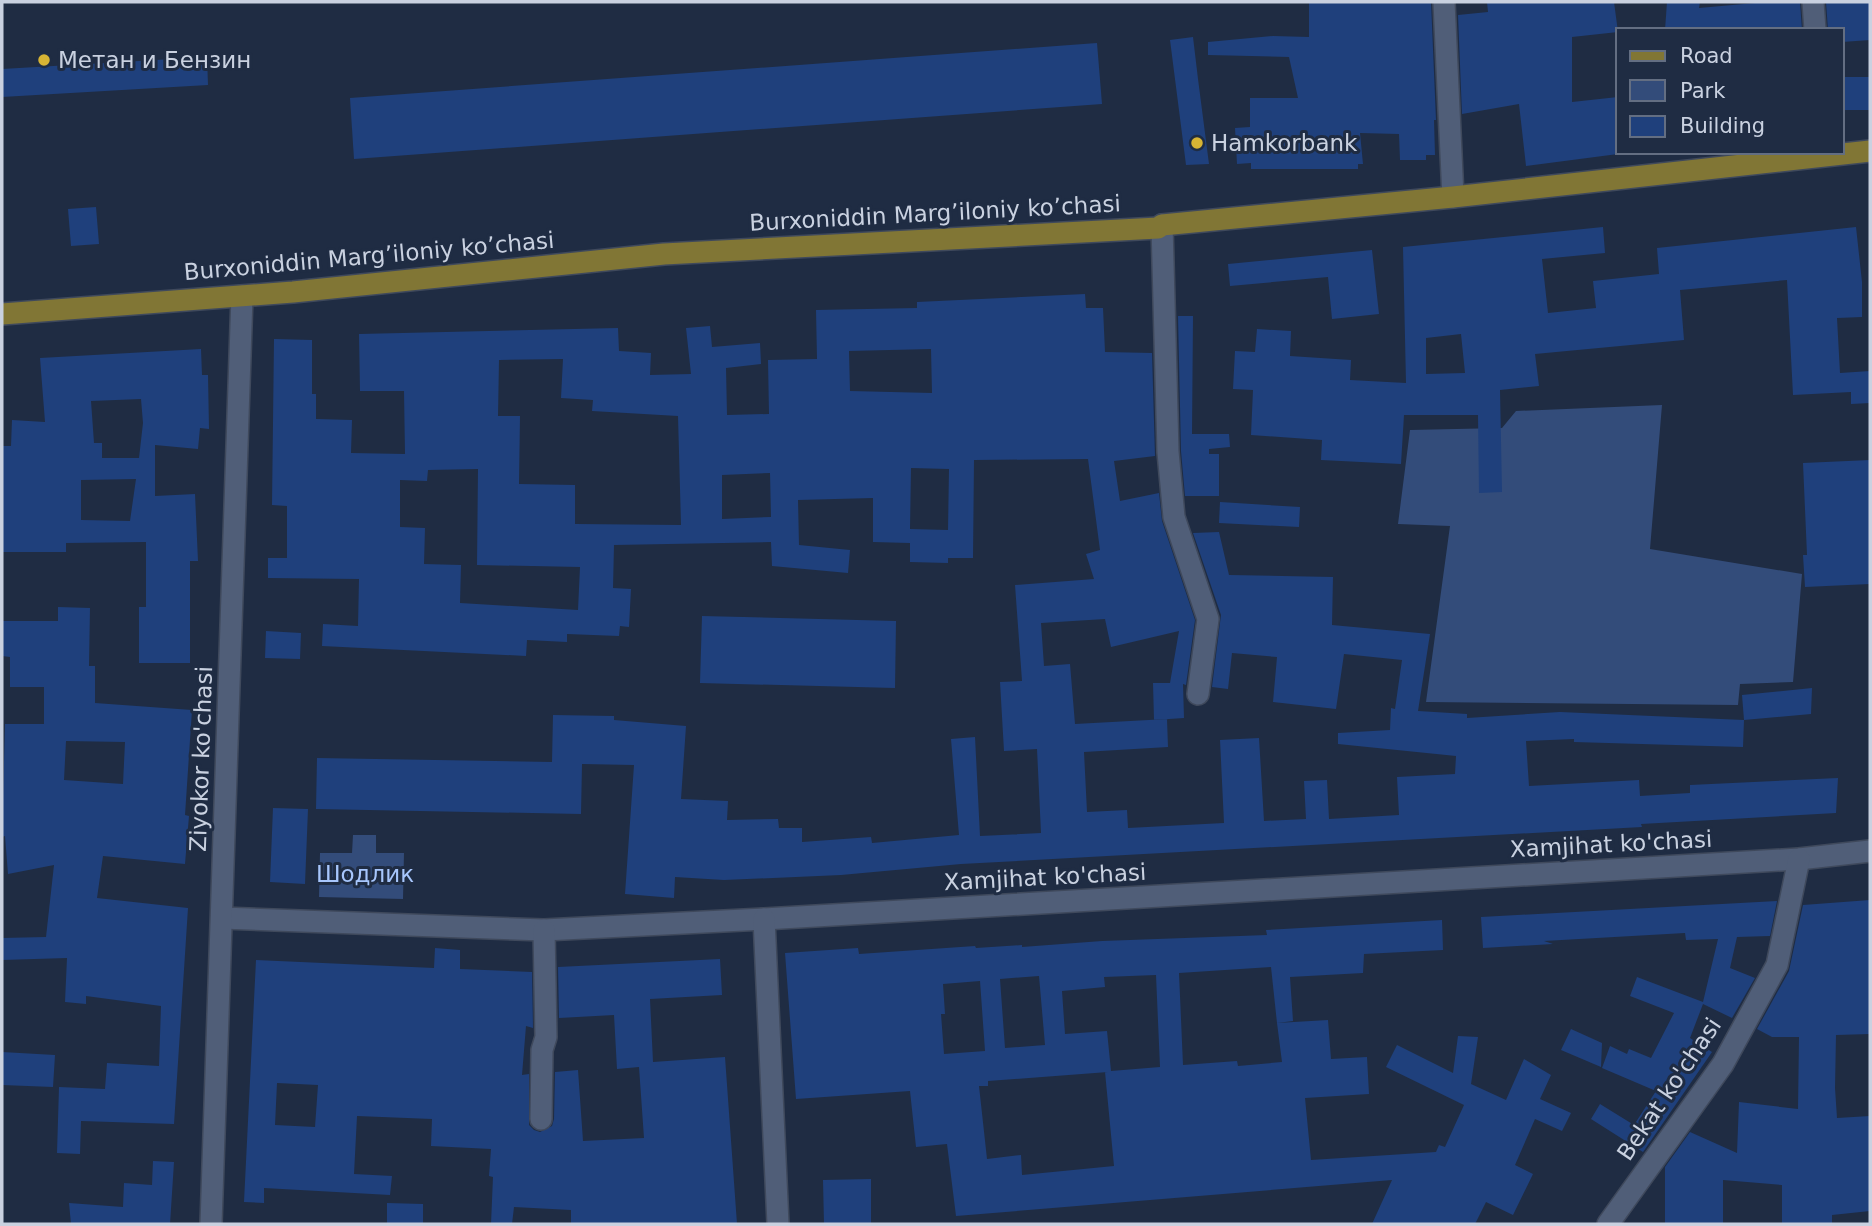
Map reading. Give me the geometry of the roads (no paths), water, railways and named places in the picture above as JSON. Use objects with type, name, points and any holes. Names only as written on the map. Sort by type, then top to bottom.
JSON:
[{"type":"main road","name":"Burxoniddin Marg’iloniy ko’chasi","points":[[1844,153],[1870,151]]},
{"type":"main road","name":"Burxoniddin Marg’iloniy ko’chasi","points":[[2,314],[242,296],[664,254],[1158,228],[1162,225],[1453,197],[1832,154]]},
{"type":"street","points":[[1444,2],[1453,197]]},
{"type":"street","points":[[1813,2],[1815,28]]},
{"type":"street","points":[[1162,225],[1168,452],[1174,517],[1208,619],[1198,694]]},
{"type":"street","name":"Ziyokor ko'chasi","points":[[211,1224],[242,296]]},
{"type":"street","name":"Xamjihat ko'chasi","points":[[222,918],[544,930],[1799,859],[1870,851]]},
{"type":"street","name":"Bekat ko'chasi","points":[[1608,1224],[1723,1064],[1777,965],[1799,859]]},
{"type":"street","points":[[764,919],[778,1224]]},
{"type":"street","points":[[541,1119],[542,1050],[546,1037],[544,930]]},
{"type":"place","name":"Метан и Бензин","points":[[44,60]]},
{"type":"place","name":"Hamkorbank","points":[[1197,143]]},
{"type":"park label","name":"Шодлик","points":[[365,874]]}]
